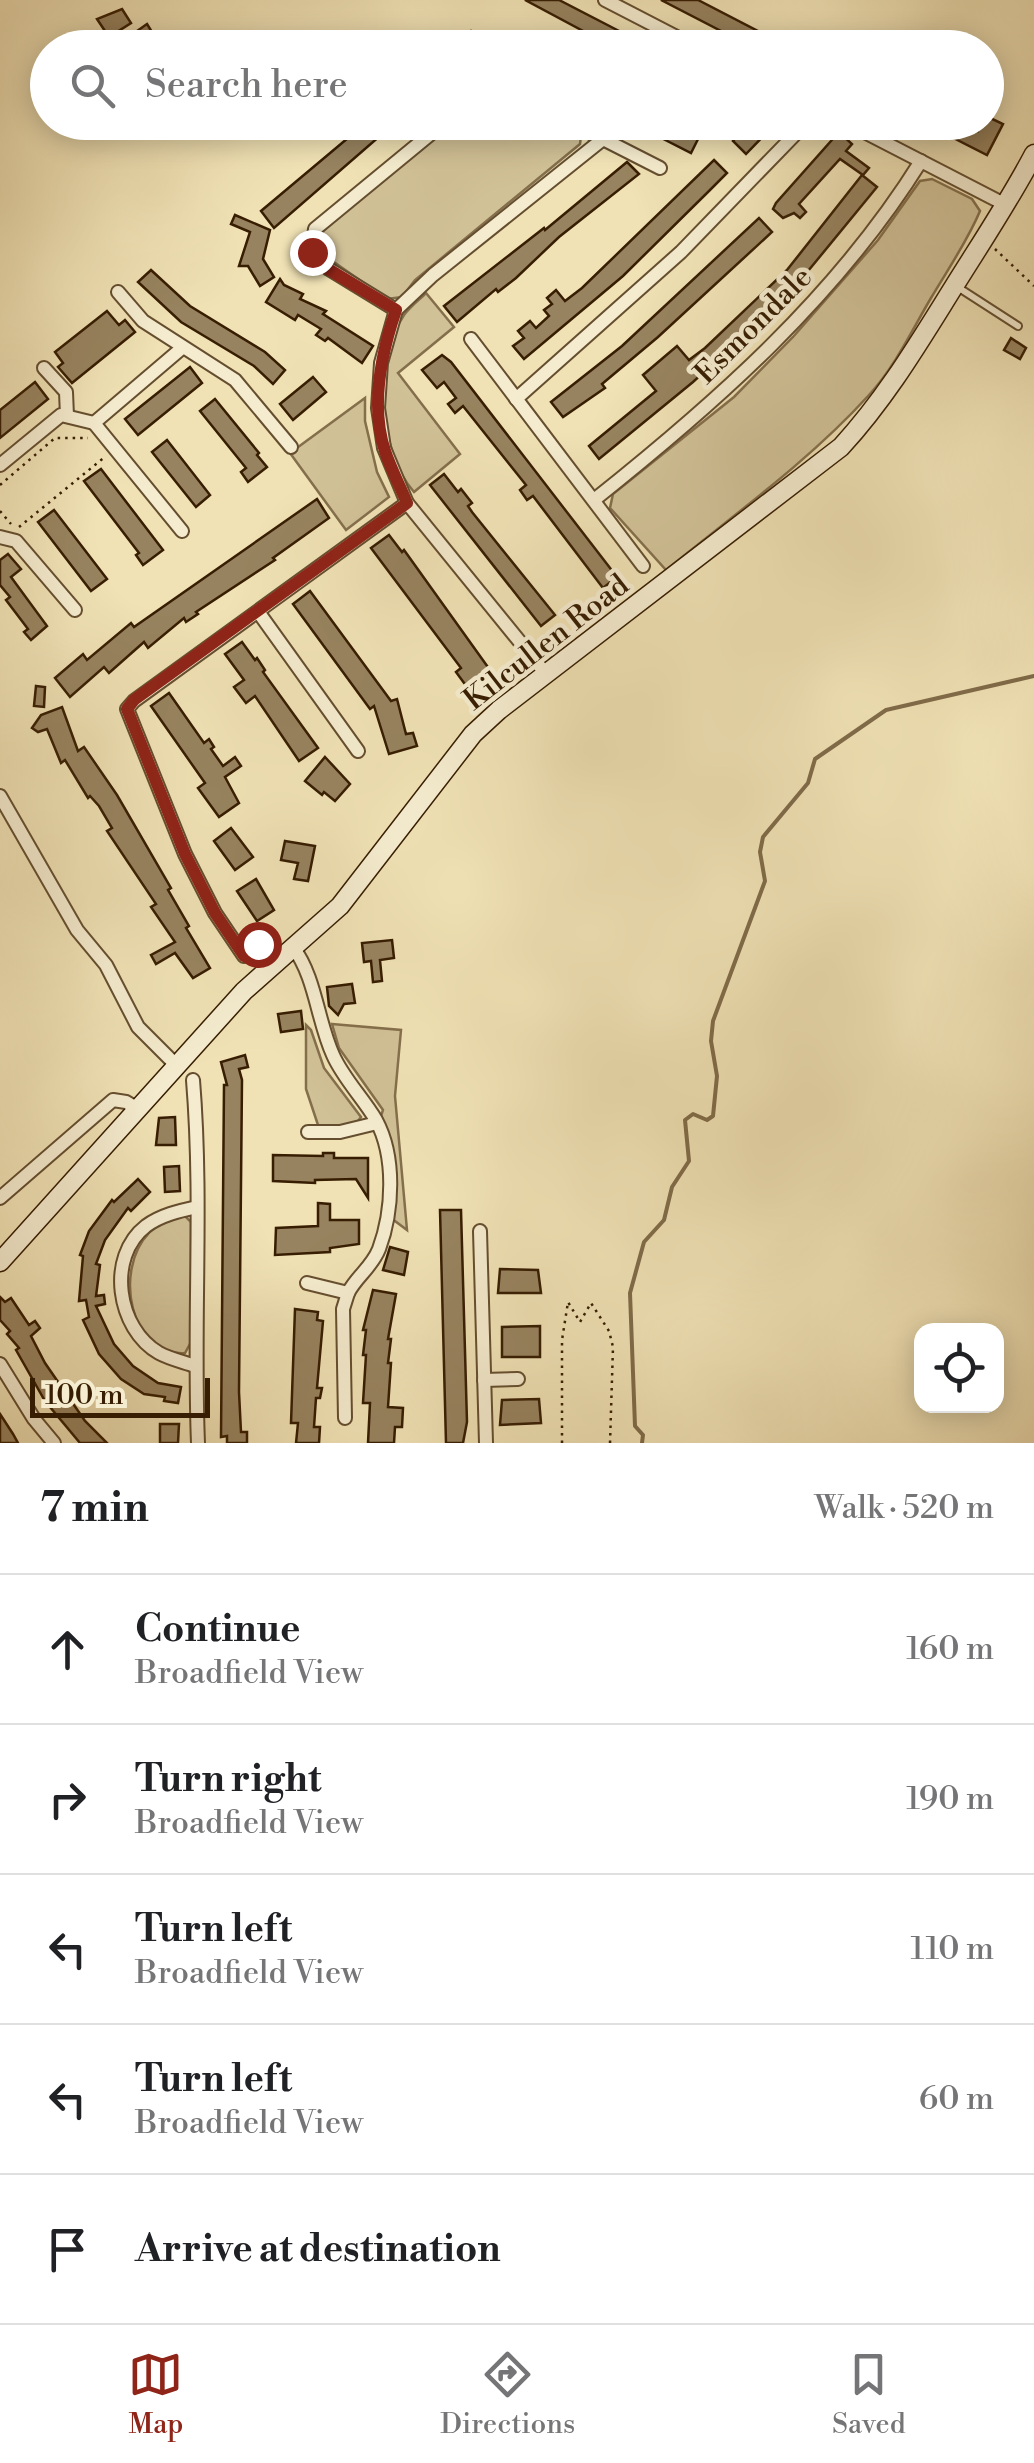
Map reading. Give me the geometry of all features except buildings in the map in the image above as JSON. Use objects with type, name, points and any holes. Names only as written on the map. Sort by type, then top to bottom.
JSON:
[{"type":"main road","name":"Kilcullen Road","points":[[0,1262],[244,991],[352,892],[473,734],[840,447],[870,416],[901,373],[1034,154]]},
{"type":"street","points":[[605,0],[663,30]]},
{"type":"street","points":[[396,310],[328,269],[312,252],[311,241],[315,229],[424,140]]},
{"type":"street","points":[[546,674],[407,503],[384,448],[378,408],[381,364],[396,310],[433,275],[602,140]]},
{"type":"street","points":[[605,140],[660,168]]},
{"type":"street","points":[[516,398],[681,252],[789,140]]},
{"type":"street","points":[[880,140],[1006,204]]},
{"type":"street","name":"Esmondale","points":[[594,500],[677,434],[843,272],[920,161]]},
{"type":"street","points":[[118,292],[144,321],[235,380],[292,447]]},
{"type":"street","points":[[471,340],[643,566]]},
{"type":"street","points":[[94,423],[182,348]]},
{"type":"street","points":[[44,368],[66,392],[67,416]]},
{"type":"street","points":[[0,465],[61,415],[94,423],[107,450],[182,531]]},
{"type":"street","points":[[258,944],[244,956],[215,913],[185,854],[127,709],[134,700],[407,503]]},
{"type":"street","points":[[0,537],[16,541],[75,610]]},
{"type":"street","points":[[259,613],[358,751]]},
{"type":"street","points":[[0,796],[77,930],[106,965],[138,1027],[176,1065]]},
{"type":"street","points":[[293,947],[308,973],[315,1006],[336,1061],[377,1122],[388,1160],[387,1222],[372,1264],[348,1294],[343,1310],[345,1418]]},
{"type":"street","points":[[193,1080],[198,1152],[198,1443]]},
{"type":"street","points":[[0,1198],[113,1100],[138,1109]]},
{"type":"street","points":[[308,1132],[340,1132],[377,1122]]},
{"type":"street","points":[[195,1366],[157,1352],[132,1328],[121,1294],[121,1276],[134,1239],[145,1226],[170,1213],[196,1207]]},
{"type":"street","points":[[480,1231],[486,1443]]},
{"type":"street","points":[[308,1283],[348,1294]]},
{"type":"street","points":[[0,1364],[54,1443]]},
{"type":"street","points":[[484,1380],[518,1379]]},
{"type":"lane","points":[[955,285],[1018,326]]},
{"type":"path","points":[[983,241],[1034,286]]},
{"type":"path","points":[[0,485],[55,438],[93,438]]},
{"type":"path","points":[[0,511],[16,530],[107,450]]},
{"type":"path","points":[[562,1443],[562,1340],[568,1302],[580,1322],[592,1304],[609,1331],[613,1348],[610,1443]]},
{"type":"shaded area","points":[[429,140],[580,140],[415,280],[402,297],[387,299],[318,251],[319,234]]},
{"type":"shaded area","points":[[932,179],[972,199],[980,211],[887,373],[822,442],[666,570],[610,508],[613,494],[734,397],[878,240],[920,181]]},
{"type":"shaded area","points":[[426,293],[454,327],[398,373],[460,454],[414,492],[393,454],[387,430],[384,380],[394,334],[404,315]]},
{"type":"shaded area","points":[[365,398],[365,421],[377,472],[389,497],[346,530],[290,453]]},
{"type":"shaded area","points":[[332,1024],[401,1030],[395,1096],[407,1230],[391,1218],[383,1110],[339,1048]]},
{"type":"shaded area","points":[[306,1025],[324,1068],[361,1117],[355,1125],[328,1129],[318,1125],[306,1089]]},
{"type":"shaded area","points":[[183,1214],[191,1222],[191,1342],[185,1353],[166,1351],[151,1341],[140,1327],[130,1288],[138,1249],[149,1233]]},
{"type":"waterway","points":[[642,1443],[643,1435],[635,1426],[630,1293],[644,1242],[664,1220],[672,1187],[689,1161],[685,1120],[693,1114],[707,1120],[713,1116],[717,1076],[711,1041],[713,1021],[765,881],[760,852],[763,837],[808,783],[815,759],[886,710],[1034,676]]},
{"type":"route","points":[[258,944],[244,956],[215,913],[185,854],[127,709],[134,700],[407,503],[384,448],[378,408],[381,364],[396,310],[328,269],[312,252]]}]
